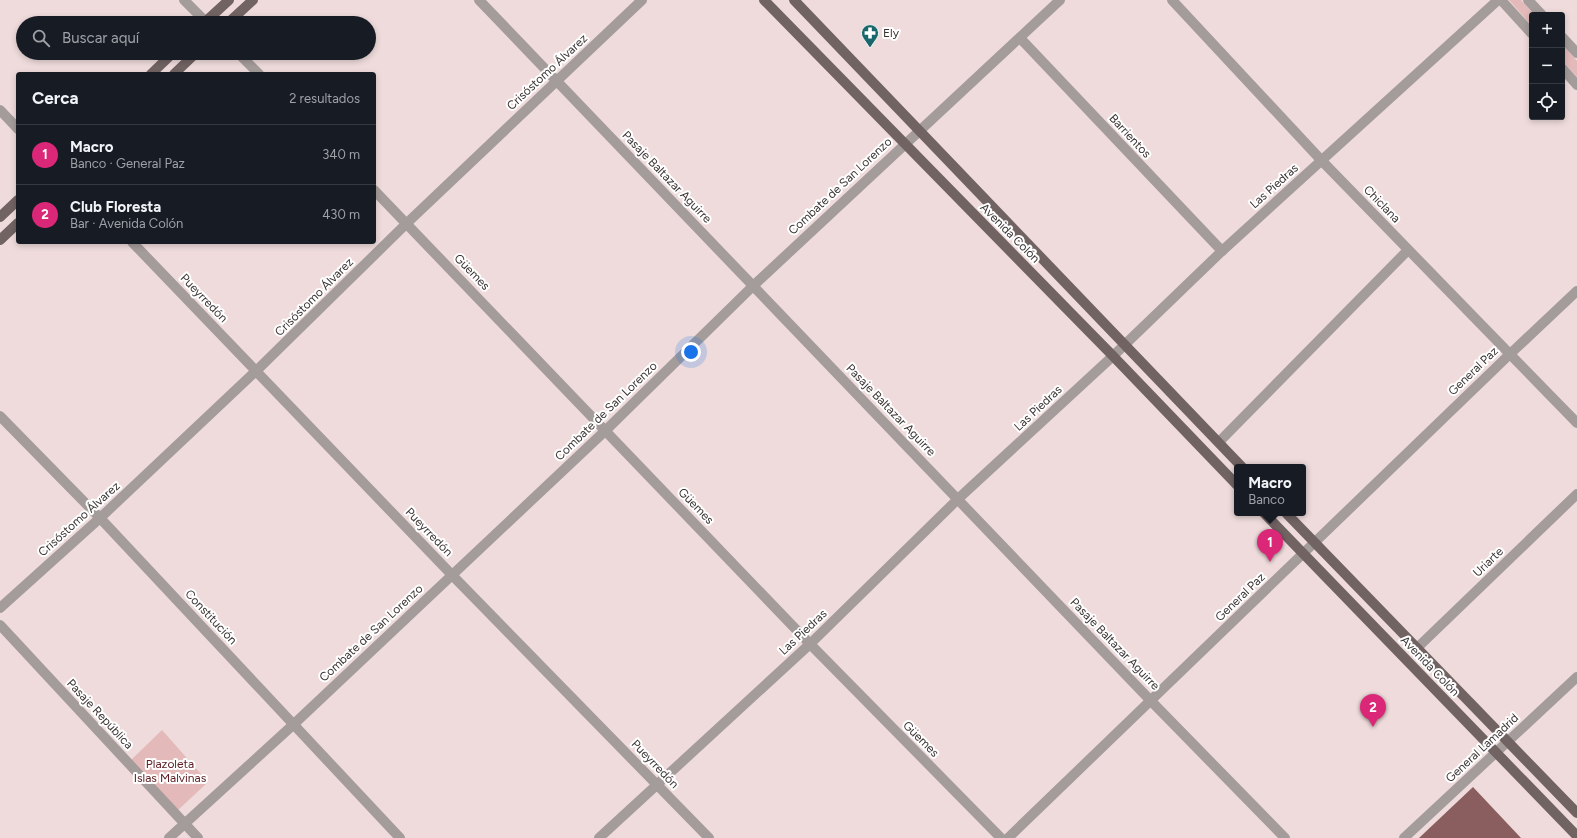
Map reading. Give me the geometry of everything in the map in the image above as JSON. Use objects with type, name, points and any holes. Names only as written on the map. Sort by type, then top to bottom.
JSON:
[{"type":"main road","points":[[212,16],[229,0]]},
{"type":"main road","points":[[236,16],[253,0]]},
{"type":"main road","name":"Avenida Colón","points":[[764,0],[1113,356],[1234,482]]},
{"type":"main road","name":"Avenida Colón","points":[[794,0],[1239,464]]},
{"type":"main road","points":[[153,72],[166,60]]},
{"type":"main road","points":[[176,72],[189,60]]},
{"type":"main road","points":[[0,217],[16,202]]},
{"type":"main road","points":[[0,240],[16,224]]},
{"type":"main road","name":"Avenida Colón","points":[[1267,516],[1577,836]]},
{"type":"main road","name":"Avenida Colón","points":[[1289,516],[1577,813]]},
{"type":"street","points":[[184,0],[199,16]]},
{"type":"street","name":"Pasaje Baltazar Aguirre","points":[[479,0],[1285,838]]},
{"type":"street","name":"Crisóstomo Álvarez","points":[[0,608],[100,518],[256,371],[407,223],[642,0]]},
{"type":"street","name":"Combate de San Lorenzo","points":[[169,838],[294,724],[605,431],[753,286],[1060,0]]},
{"type":"street","name":"Chiclana","points":[[1172,0],[1322,161],[1577,423]]},
{"type":"street","name":"Las Piedras","points":[[599,838],[810,644],[959,498],[1113,356],[1222,251],[1498,0]]},
{"type":"street","points":[[1501,0],[1529,31]]},
{"type":"street","points":[[1528,0],[1539,12]]},
{"type":"street","name":"Barrientos","points":[[1020,38],[1222,251]]},
{"type":"street","points":[[1565,40],[1577,54]]},
{"type":"street","points":[[245,60],[257,72]]},
{"type":"street","points":[[1565,71],[1577,85]]},
{"type":"street","points":[[0,110],[16,126]]},
{"type":"street","name":"Güemes","points":[[376,192],[810,644],[1001,838]]},
{"type":"street","name":"Pueyrredón","points":[[134,244],[452,575],[708,838]]},
{"type":"street","points":[[1219,442],[1408,250]]},
{"type":"street","name":"General Paz","points":[[1008,838],[1577,291]]},
{"type":"street","name":"Constitución","points":[[0,416],[100,518],[400,838]]},
{"type":"street","name":"Uriarte","points":[[1417,648],[1577,494]]},
{"type":"street","name":"Pasaje República","points":[[0,625],[198,838]]},
{"type":"street","name":"General Lamadrid","points":[[1404,838],[1577,677]]},
{"type":"green space","points":[[1509,0],[1521,0],[1532,12],[1529,12],[1529,23]]},
{"type":"green space","points":[[1565,47],[1577,61],[1577,77],[1565,63]]},
{"type":"green space","name":"Plazoleta Islas Malvinas","points":[[162,730],[208,782],[177,811],[130,761]]},
{"type":"building","points":[[1473,787],[1521,838],[1419,838]]},
{"type":"place","name":"Ely","points":[[870,48]]},
{"type":"place","name":"Macro","points":[[1270,562]]},
{"type":"place","name":"Club Floresta","points":[[1373,727]]}]
